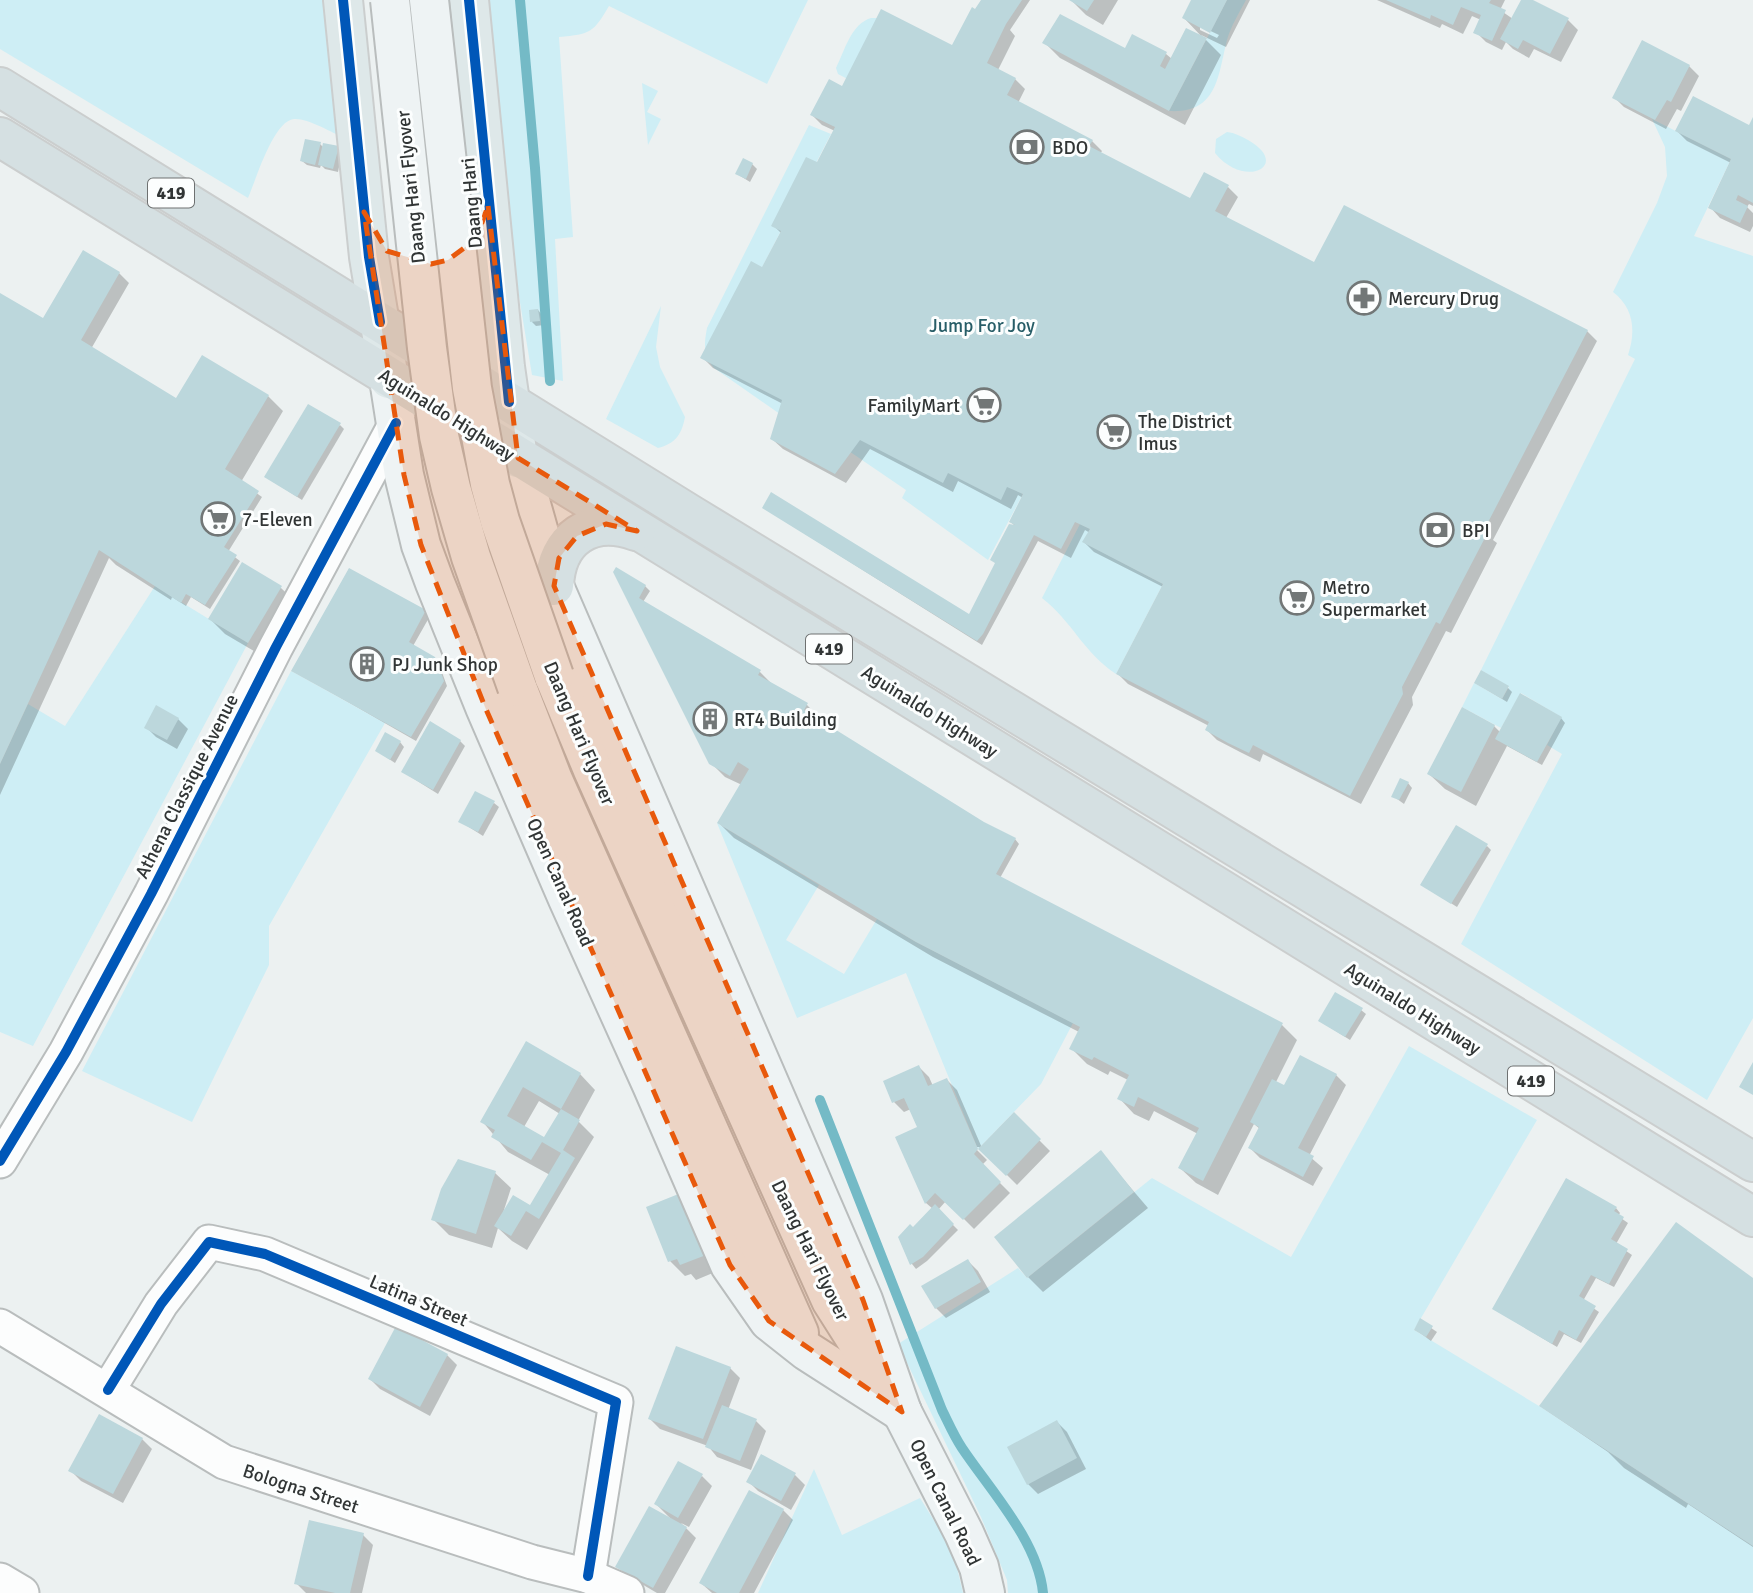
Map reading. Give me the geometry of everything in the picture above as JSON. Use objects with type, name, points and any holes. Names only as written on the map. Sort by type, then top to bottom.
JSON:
[{"type":"highway","name":"419","points":[[0,88],[1753,1161]]},
{"type":"highway","name":"Aguinaldo Highway","points":[[0,138],[1753,1217]]},
{"type":"highway","points":[[554,586],[559,558],[566,546],[577,536],[590,528],[606,524],[637,531]]},
{"type":"main road","points":[[343,0],[369,257],[389,379]]},
{"type":"main road","name":"Daang Hari Flyover","points":[[390,0],[433,392],[451,488],[471,558],[553,780],[807,1351]]},
{"type":"main road","name":"Daang Hari Flyover","points":[[429,0],[472,388],[490,484],[503,530],[554,676],[593,770],[831,1300],[902,1412]]},
{"type":"main road","name":"Daang Hari","points":[[469,0],[488,206],[509,402],[518,458]]},
{"type":"main road","points":[[364,212],[376,240],[387,251],[415,264],[431,264],[448,260],[463,252],[476,239],[488,206]]},
{"type":"main road","name":"Open Canal Road","points":[[389,379],[410,501],[421,545],[435,583],[568,900],[730,1265],[769,1321],[807,1351],[902,1412],[964,1532],[979,1567],[985,1593]]},
{"type":"main road","points":[[518,458],[554,586],[863,1300],[902,1412]]},
{"type":"main road","points":[[435,583],[436,568],[445,547],[460,531],[473,524],[488,521],[517,524],[540,542]]},
{"type":"street","name":"Athena Classique Avenue","points":[[0,1161],[66,1052],[151,894],[276,647],[396,423]]},
{"type":"street","name":"Latina Street","points":[[108,1390],[161,1304],[209,1242],[265,1254],[616,1402],[588,1576]]},
{"type":"street","name":"Bologna Street","points":[[0,1326],[224,1462],[532,1562],[588,1576],[627,1593]]},
{"type":"street","points":[[0,1580],[22,1593]]},
{"type":"highlighted area","points":[[488,206],[518,458],[637,531],[606,524],[577,536],[559,558],[554,586],[863,1300],[902,1412],[769,1321],[730,1265],[485,707],[421,545],[404,475],[364,212],[387,251],[431,264],[448,260],[476,239]]},
{"type":"shaded area","points":[[0,0],[330,0],[341,136],[305,121],[294,119],[286,122],[272,140],[248,198],[0,49]]},
{"type":"shaded area","points":[[486,0],[808,0],[767,84],[609,6],[595,27],[578,35],[559,37],[573,237],[555,239],[563,381],[532,375],[517,284]]},
{"type":"shaded area","points":[[1227,0],[1246,0],[1229,35],[1213,90],[1207,99],[1197,106],[1169,111]]},
{"type":"shaded area","points":[[871,18],[878,18],[857,84],[838,74],[836,68],[858,26]]},
{"type":"shaded area","points":[[642,83],[658,91],[647,112],[661,119],[648,145]]},
{"type":"shaded area","points":[[1652,119],[1731,159],[1694,236],[1753,256],[1753,1018],[1707,1100],[1461,944],[1562,754],[1547,745],[1561,717],[1521,693],[1501,728],[1462,707],[1474,683],[1502,699],[1509,687],[1481,670],[1635,359],[1628,355],[1632,337],[1629,313],[1613,292],[1657,203],[1667,176],[1665,147]]},
{"type":"shaded area","points":[[809,125],[831,134],[726,337],[814,384],[787,419],[714,368],[706,354],[705,339],[707,328]]},
{"type":"shaded area","points":[[1227,132],[1243,137],[1260,149],[1266,158],[1265,165],[1250,172],[1227,164],[1215,153],[1216,139]]},
{"type":"shaded area","points":[[661,306],[656,347],[660,367],[685,417],[677,437],[658,448],[606,419]]},
{"type":"shaded area","points":[[858,408],[1023,494],[988,560],[902,498],[906,490],[840,445]]},
{"type":"shaded area","points":[[1080,524],[1090,529],[1083,542],[1163,584],[1116,674],[1095,656],[1062,616],[1042,598]]},
{"type":"shaded area","points":[[155,586],[248,643],[33,1046],[0,1032],[0,764],[28,704],[65,726]]},
{"type":"shaded area","points":[[291,671],[385,723],[269,926],[269,965],[192,1122],[82,1071]]},
{"type":"shaded area","points":[[717,823],[819,885],[786,940],[844,974],[877,919],[1073,1023],[1041,1084],[978,1149],[906,973],[797,1018]]},
{"type":"shaded area","points":[[1409,1046],[1537,1120],[1414,1330],[1539,1406],[1753,1546],[1753,1593],[1008,1593],[1007,1580],[981,1517],[898,1344],[1018,1268],[1027,1278],[1152,1178],[1291,1257]]},
{"type":"shaded area","points":[[814,1469],[842,1535],[920,1498],[953,1551],[963,1593],[758,1593]]},
{"type":"building","points":[[981,0],[1022,0],[1006,24],[987,63],[1016,78],[1007,95],[1093,140],[1089,146],[1190,198],[1204,172],[1229,185],[1215,211],[1314,262],[1344,205],[1588,330],[1484,530],[1488,532],[1440,624],[1436,622],[1402,687],[1403,694],[1350,796],[1253,745],[1249,753],[1228,743],[1205,730],[1209,722],[1116,674],[1163,584],[1082,542],[1090,529],[1075,522],[1061,549],[1034,535],[977,641],[762,508],[771,492],[969,614],[995,563],[990,560],[1009,524],[1015,525],[1009,522],[1023,494],[1007,487],[1001,500],[948,473],[943,483],[860,440],[835,474],[770,439],[782,400],[700,358],[751,261],[762,267],[781,231],[771,226],[806,157],[817,162],[835,127],[810,115],[829,79],[842,86],[881,9],[952,45],[972,7],[975,9]]},
{"type":"building","points":[[1069,0],[1094,0],[1087,11]]},
{"type":"building","points":[[1191,0],[1227,0],[1210,33],[1182,18]]},
{"type":"building","points":[[1386,0],[1491,0],[1489,3],[1506,10],[1492,41],[1473,33],[1481,15],[1461,7],[1453,25],[1431,15],[1430,19]]},
{"type":"building","points":[[1521,0],[1533,0],[1569,18],[1550,54],[1523,40],[1518,49],[1500,39]]},
{"type":"building","points":[[1060,14],[1125,48],[1132,34],[1167,52],[1160,66],[1165,69],[1186,28],[1207,38],[1169,111],[1042,43]]},
{"type":"building","points":[[1642,40],[1690,65],[1671,102],[1667,100],[1655,120],[1612,98]]},
{"type":"building","points":[[1693,96],[1749,125],[1753,117],[1753,203],[1738,195],[1736,200],[1748,206],[1740,223],[1708,208],[1731,159],[1675,131]]},
{"type":"building","points":[[305,139],[321,142],[315,165],[300,161]]},
{"type":"building","points":[[323,143],[339,146],[333,169],[318,165]]},
{"type":"building","points":[[743,158],[753,163],[746,179],[735,174]]},
{"type":"building","points":[[83,250],[120,272],[81,340],[176,398],[202,355],[269,395],[225,469],[259,491],[224,547],[237,555],[205,605],[186,594],[181,603],[99,550],[0,764],[0,293],[43,318]]},
{"type":"building","points":[[538,309],[540,321],[530,322],[529,310]]},
{"type":"building","points":[[308,404],[341,423],[297,497],[264,477]]},
{"type":"building","points":[[242,562],[282,586],[248,643],[208,619]]},
{"type":"building","points":[[616,567],[646,585],[639,598],[761,670],[758,675],[808,703],[804,710],[984,822],[1016,838],[996,874],[1283,1023],[1203,1181],[1178,1168],[1199,1128],[1138,1097],[1134,1107],[1117,1099],[1129,1075],[1094,1057],[1092,1060],[1069,1049],[1080,1027],[916,942],[717,823],[749,769],[738,762],[730,776],[709,764],[613,572]]},
{"type":"building","name":"PJ Junk Shop","points":[[349,568],[426,610],[409,642],[435,657],[444,681],[411,737],[291,671]]},
{"type":"building","points":[[1481,670],[1509,686],[1502,699],[1474,683]]},
{"type":"building","points":[[1520,693],[1562,717],[1537,762],[1495,739]]},
{"type":"building","points":[[156,705],[179,718],[167,740],[144,728]]},
{"type":"building","points":[[1462,707],[1495,725],[1461,792],[1427,774]]},
{"type":"building","points":[[430,721],[461,740],[433,790],[401,772]]},
{"type":"building","points":[[385,732],[401,741],[390,760],[375,751]]},
{"type":"building","points":[[1400,778],[1409,782],[1399,800],[1391,797]]},
{"type":"building","points":[[475,791],[495,801],[478,832],[458,822]]},
{"type":"building","points":[[1456,825],[1488,844],[1451,904],[1420,885]]},
{"type":"building","points":[[1335,992],[1363,1008],[1345,1037],[1318,1021]]},
{"type":"building","points":[[526,1041],[581,1073],[561,1109],[580,1120],[563,1150],[575,1158],[539,1219],[526,1211],[511,1236],[494,1226],[513,1195],[530,1205],[561,1153],[542,1142],[531,1160],[491,1137],[495,1130],[480,1122]],"holes":[[[523,1087],[561,1109],[544,1137],[507,1116]]]},
{"type":"building","points":[[1300,1055],[1337,1074],[1298,1148],[1314,1156],[1303,1177],[1248,1148],[1259,1127],[1250,1122],[1272,1079],[1284,1085]]},
{"type":"building","points":[[1753,1062],[1753,1095],[1739,1087]]},
{"type":"building","points":[[919,1065],[928,1086],[947,1078],[978,1149],[974,1154],[1001,1182],[963,1220],[935,1193],[925,1204],[895,1137],[917,1127],[904,1098],[892,1103],[883,1081]]},
{"type":"building","points":[[1014,1112],[1041,1139],[1006,1176],[978,1149]]},
{"type":"building","points":[[1101,1150],[1134,1192],[1027,1278],[994,1237]]},
{"type":"building","points":[[458,1159],[496,1171],[476,1234],[431,1220],[441,1189]]},
{"type":"building","points":[[1566,1178],[1617,1207],[1614,1211],[1624,1217],[1611,1239],[1628,1249],[1609,1284],[1591,1275],[1579,1296],[1596,1306],[1576,1340],[1559,1330],[1552,1344],[1492,1309]]},
{"type":"building","points":[[681,1193],[706,1255],[680,1265],[677,1259],[668,1262],[646,1207]]},
{"type":"building","points":[[935,1204],[954,1224],[923,1257],[910,1265],[898,1237],[910,1224],[913,1227]]},
{"type":"building","points":[[1676,1222],[1753,1278],[1753,1546],[1539,1406]]},
{"type":"building","points":[[968,1259],[981,1282],[935,1309],[921,1286]]},
{"type":"building","points":[[1420,1318],[1433,1326],[1426,1337],[1414,1330]]},
{"type":"building","points":[[396,1326],[448,1354],[420,1407],[368,1379]]},
{"type":"building","points":[[676,1346],[731,1367],[703,1439],[648,1419]]},
{"type":"building","points":[[722,1405],[757,1419],[740,1461],[705,1447]]},
{"type":"building","points":[[99,1414],[143,1438],[113,1494],[68,1471]]},
{"type":"building","points":[[1057,1420],[1077,1458],[1027,1485],[1007,1447]]},
{"type":"building","points":[[761,1454],[796,1473],[781,1501],[746,1482]]},
{"type":"building","points":[[678,1461],[703,1474],[678,1518],[654,1504]]},
{"type":"building","points":[[749,1490],[784,1509],[739,1593],[717,1593],[699,1583]]},
{"type":"building","points":[[649,1506],[687,1527],[653,1588],[615,1567]]},
{"type":"building","points":[[309,1520],[364,1533],[350,1593],[335,1593],[294,1584]]},
{"type":"waterway","points":[[520,0],[550,381]]},
{"type":"waterway","points":[[820,1100],[942,1410],[962,1448],[1023,1535],[1039,1574],[1043,1593]]},
{"type":"cycle path","points":[[343,0],[369,257],[380,322]]},
{"type":"cycle path","points":[[469,0],[509,402]]},
{"type":"cycle path","points":[[0,1161],[66,1052],[151,894],[276,647],[396,423]]},
{"type":"cycle path","points":[[108,1390],[161,1304],[209,1242],[265,1254],[616,1402],[588,1576]]},
{"type":"place","name":"BDO","points":[[1027,147]]},
{"type":"place","name":"Mercury Drug","points":[[1364,298]]},
{"type":"place","name":"FamilyMart","points":[[984,405]]},
{"type":"place","name":"The District Imus","points":[[1114,432]]},
{"type":"place","name":"7-Eleven","points":[[218,519]]},
{"type":"place","name":"BPI","points":[[1437,530]]},
{"type":"place","name":"Metro Supermarket","points":[[1297,598]]},
{"type":"place","name":"PJ Junk Shop","points":[[367,664]]},
{"type":"place","name":"RT4 Building","points":[[710,719]]},
{"type":"park label","name":"Jump For Joy","points":[[982,325]]}]
